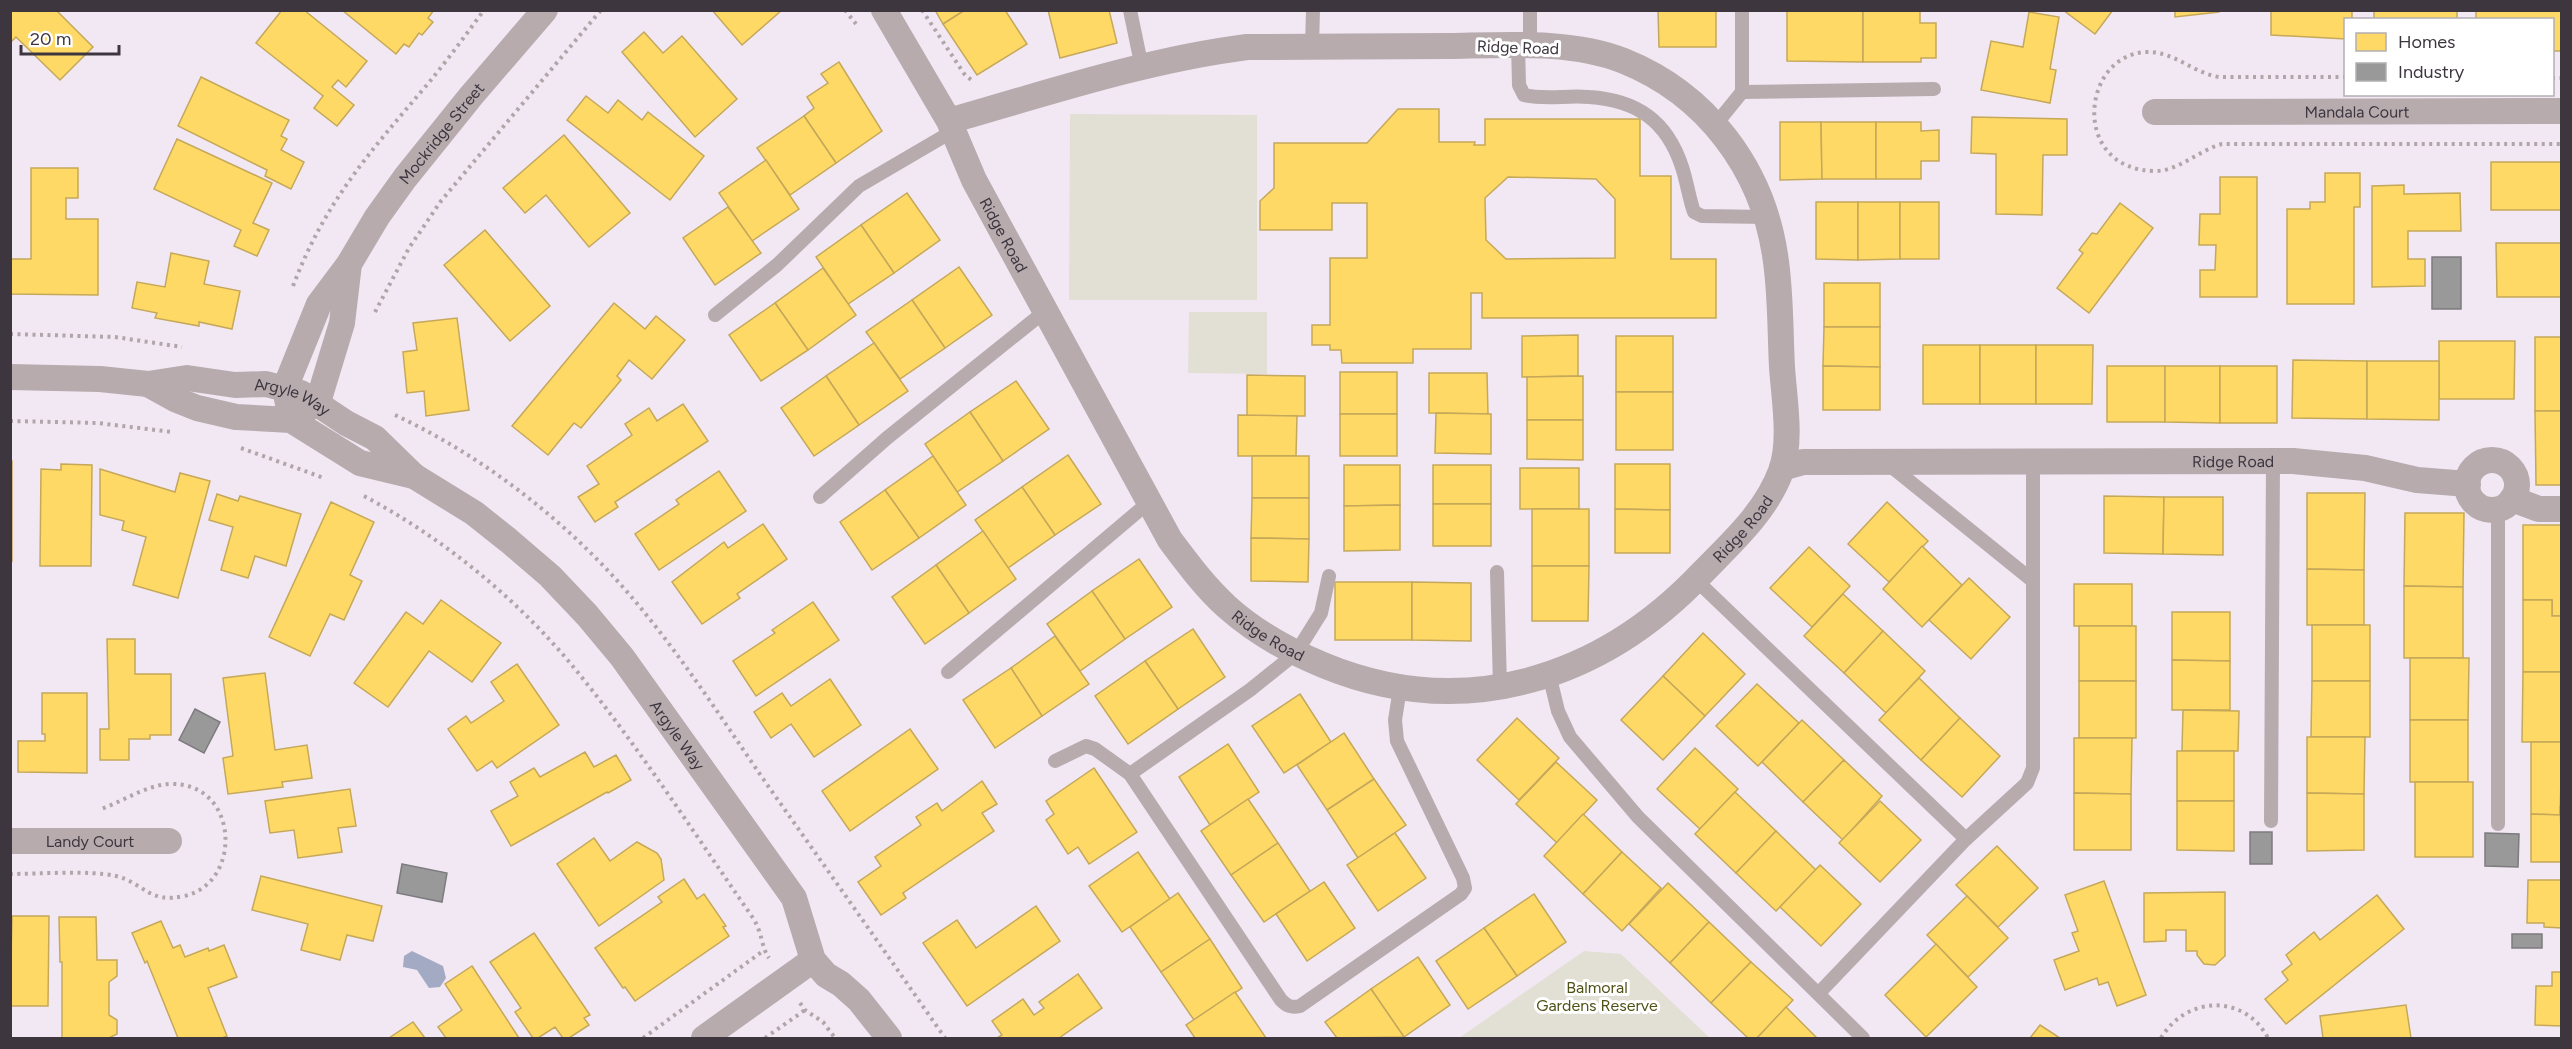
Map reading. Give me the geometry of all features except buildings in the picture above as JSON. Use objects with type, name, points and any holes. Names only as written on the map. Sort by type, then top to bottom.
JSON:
[{"type":"street","name":"Mockridge Street","points":[[285,388],[315,311],[349,264],[377,217],[405,178],[471,96],[545,10]]},
{"type":"street","name":"Ridge Road","points":[[884,10],[951,126],[974,180],[1170,540],[1207,588],[1249,624],[1296,653],[1350,676],[1400,688],[1452,692],[1500,687],[1549,674],[1595,656],[1624,640],[1660,613],[1696,580],[1749,524],[1767,499],[1782,468],[1786,438],[1778,278],[1775,254],[1756,187],[1743,163],[1716,124],[1674,88],[1650,73],[1621,60],[1588,51],[1524,46],[1238,48],[1142,68],[951,126]]},
{"type":"street","name":"Mandala Court","points":[[2155,112],[2562,111]]},
{"type":"street","name":"Mockridge Street","points":[[318,402],[342,323],[349,264]]},
{"type":"street","name":"Argyle Way","points":[[10,377],[100,379],[148,384],[187,378],[235,385],[266,384],[302,393],[346,423],[375,438],[414,476],[474,513],[550,576],[622,657],[794,898],[813,960],[826,975],[841,984],[859,1000],[889,1038]]},
{"type":"street","name":"Argyle Way","points":[[148,384],[197,408],[236,417],[291,420],[360,463],[414,476]]},
{"type":"street","points":[[285,388],[291,420],[318,402]]},
{"type":"street","points":[[2505,504],[2517,483],[2515,475],[2504,463],[2496,460],[2488,460],[2474,468],[2468,484],[2468,492],[2477,504],[2491,510],[2505,504],[2562,510]]},
{"type":"street","name":"Ridge Road","points":[[1782,468],[1803,462],[2273,461],[2340,465],[2417,480],[2468,484]]},
{"type":"street","name":"Landy Court","points":[[10,841],[169,841]]},
{"type":"street","points":[[704,1038],[813,960]]},
{"type":"lane","points":[[1130,10],[1142,68]]},
{"type":"lane","points":[[1312,47],[1313,10]]},
{"type":"lane","points":[[1530,10],[1519,85],[1524,95],[1588,96],[1636,107],[1659,125],[1675,150],[1684,173],[1694,212],[1702,216],[1766,217]]},
{"type":"lane","points":[[1716,124],[1742,92],[1742,10]]},
{"type":"lane","points":[[1742,92],[1934,89]]},
{"type":"lane","points":[[715,315],[777,265],[859,186],[951,126]]},
{"type":"lane","points":[[820,497],[887,438],[1044,312]]},
{"type":"lane","points":[[2271,821],[2273,461]]},
{"type":"lane","points":[[1886,462],[2033,581]]},
{"type":"lane","points":[[1819,993],[1966,839],[2027,783],[2033,768],[2033,462]]},
{"type":"lane","points":[[948,672],[1148,503]]},
{"type":"lane","points":[[2498,824],[2505,504]]},
{"type":"lane","points":[[1497,572],[1500,687]]},
{"type":"lane","points":[[1130,774],[1250,690],[1296,653],[1321,613],[1329,576]]},
{"type":"lane","points":[[1696,580],[1966,839]]},
{"type":"lane","points":[[1549,674],[1558,711],[1579,748],[1638,817],[1863,1038]]},
{"type":"lane","points":[[1055,761],[1081,747],[1091,747],[1130,774],[1281,1000],[1287,1006],[1300,1006],[1461,894],[1465,888],[1463,878],[1397,741],[1395,720],[1400,688]]},
{"type":"path","points":[[292,290],[316,233],[342,188],[484,10]]},
{"type":"path","points":[[371,321],[392,276],[441,201],[601,10]]},
{"type":"path","points":[[921,10],[965,75],[979,83]]},
{"type":"path","points":[[10,334],[116,337],[193,349]]},
{"type":"path","points":[[10,421],[98,423],[180,433]]},
{"type":"path","points":[[237,447],[330,480]]},
{"type":"path","points":[[359,494],[396,513],[498,590],[570,663],[641,758],[753,918],[763,938],[763,951],[772,964]]},
{"type":"path","points":[[643,1038],[763,951]]},
{"type":"path","points":[[797,1000],[805,1010],[823,1022],[835,1038]]},
{"type":"path","points":[[2161,1038],[2168,1026],[2180,1015],[2194,1008],[2211,1005],[2231,1008],[2247,1014],[2259,1023],[2268,1038]]},
{"type":"path","points":[[765,1038],[805,1010]]},
{"type":"green space","points":[[1070,114],[1257,115],[1257,300],[1069,300]]},
{"type":"green space","points":[[1189,312],[1267,312],[1267,374],[1188,373]]},
{"type":"green space","name":"Balmoral Gardens Reserve","points":[[1584,951],[1621,954],[1710,1038],[1459,1038]]},
{"type":"water","points":[[412,951],[443,966],[446,978],[440,987],[429,988],[417,970],[403,967],[404,956]]}]
